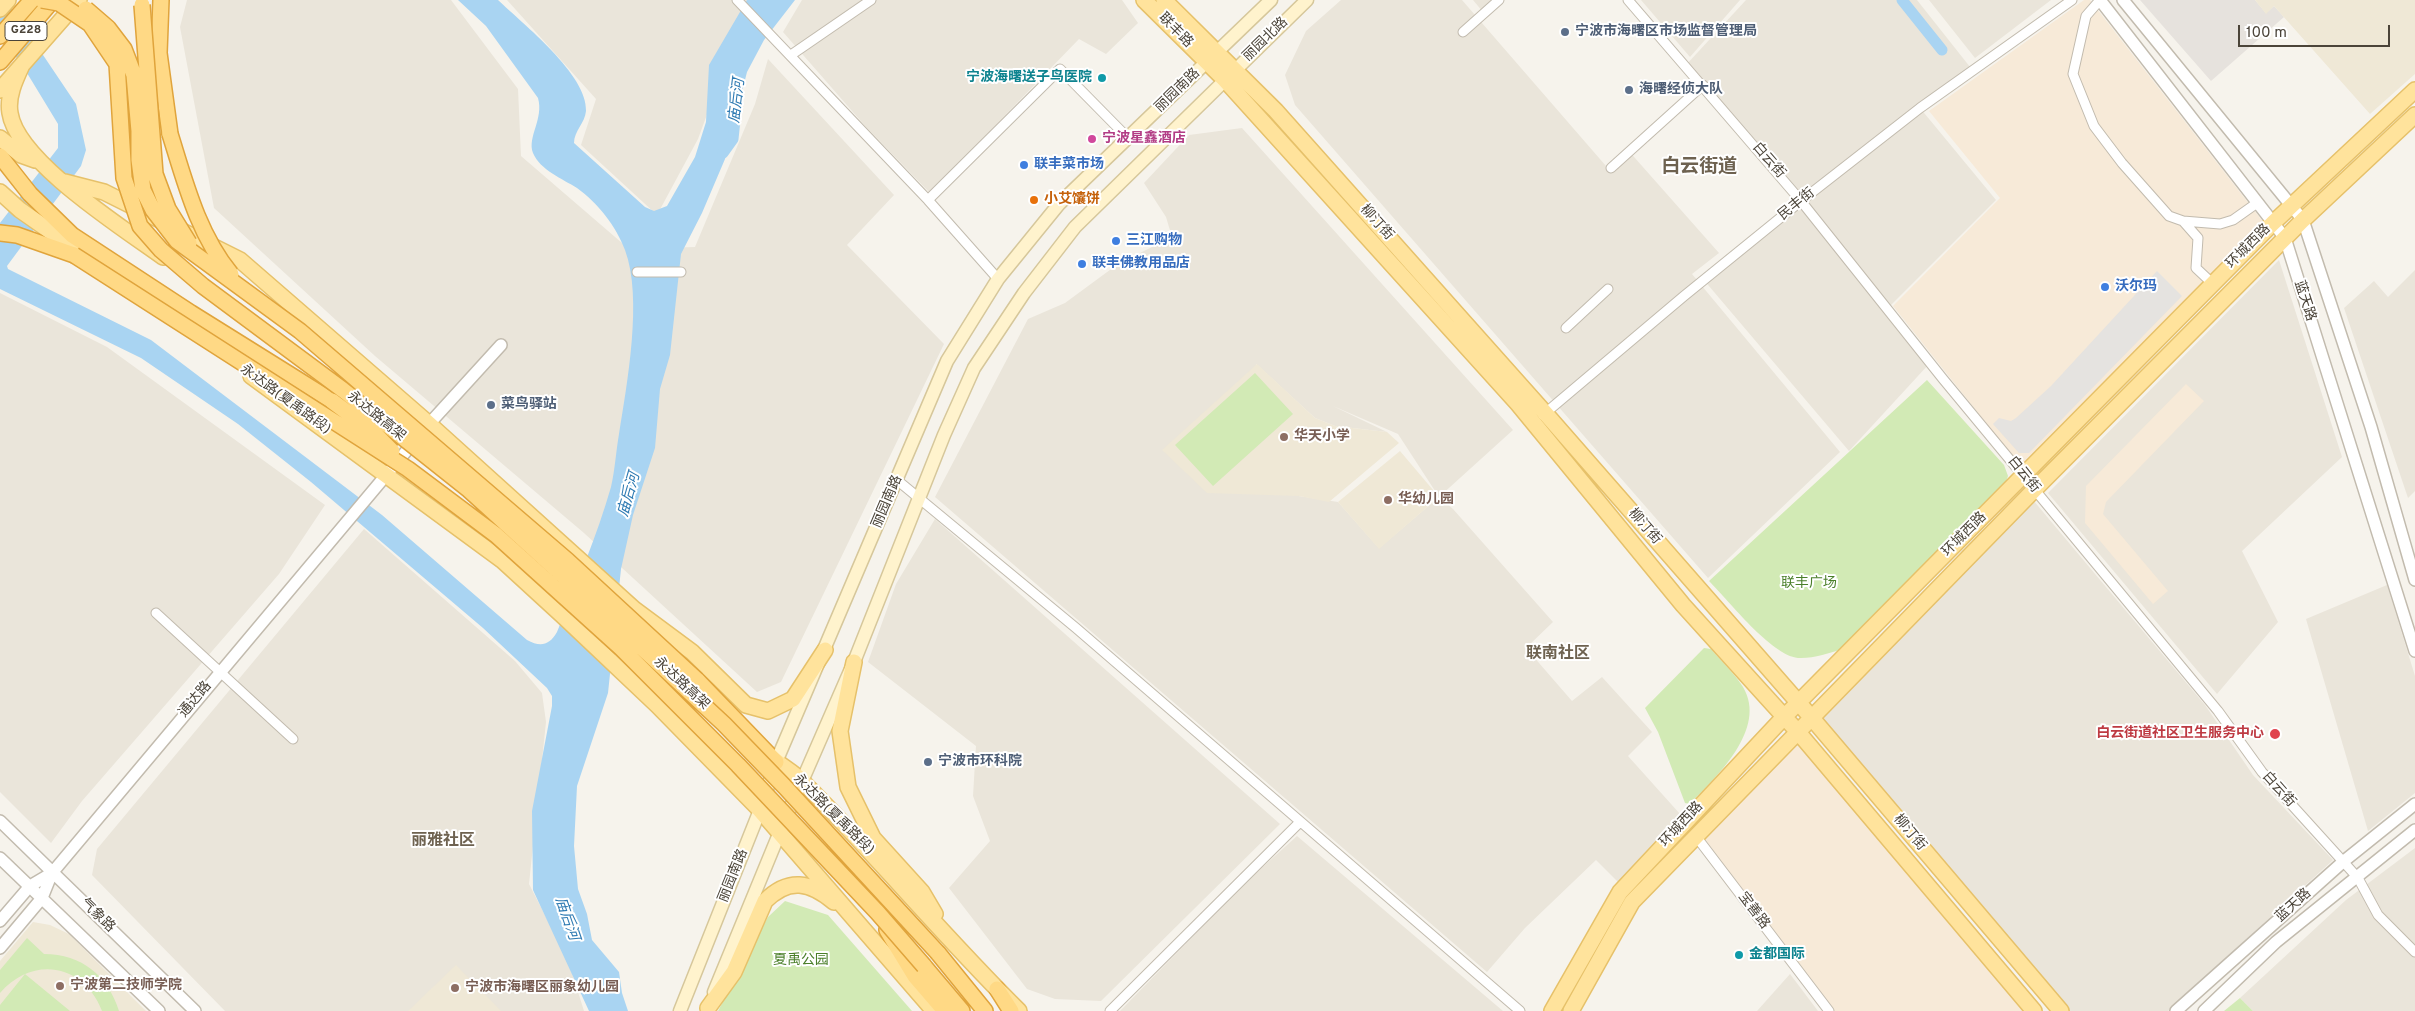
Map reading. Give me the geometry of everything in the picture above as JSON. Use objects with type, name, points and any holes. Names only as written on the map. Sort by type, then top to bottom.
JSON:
[{"type":"highway","name":"G228","points":[[0,36],[32,0]]},
{"type":"highway","points":[[42,0],[59,3],[90,24],[117,64],[124,178],[140,226],[161,250],[203,286],[343,390]]},
{"type":"highway","name":"G228","points":[[0,62],[53,0]]},
{"type":"highway","points":[[69,0],[90,12],[108,28],[124,50],[134,74],[139,160],[144,190],[153,210],[177,240],[300,331],[568,561],[697,680],[776,762]]},
{"type":"highway","points":[[143,0],[155,174],[168,209],[197,255]]},
{"type":"highway","points":[[161,0],[159,53],[170,134],[193,209],[221,262],[253,301],[343,390]]},
{"type":"highway","points":[[0,156],[30,194],[72,235],[191,313],[332,401],[372,431],[408,469]]},
{"type":"highway","points":[[0,233],[17,235],[74,255],[408,469]]},
{"type":"highway","name":"永达路高架","points":[[343,390],[469,490],[724,724],[804,807],[938,953],[985,1011]]},
{"type":"highway","name":"永达路高架","points":[[408,469],[496,535],[621,648],[738,765],[878,913],[919,971],[962,1011]]},
{"type":"highway","points":[[919,971],[945,1011]]},
{"type":"highway","points":[[997,989],[1011,1011]]},
{"type":"main road","points":[[0,9],[8,0]]},
{"type":"main road","points":[[0,90],[79,0]]},
{"type":"main road","name":"联丰路","points":[[1144,0],[1207,63]]},
{"type":"main road","name":"联丰路","points":[[1164,0],[1218,52]]},
{"type":"main road","name":"丽园北路","points":[[1207,63],[1271,0]]},
{"type":"main road","name":"丽园北路","points":[[1225,80],[1307,0]]},
{"type":"main road","name":"柳汀街","points":[[1218,52],[1236,69],[1546,414],[1799,704],[2061,1011]]},
{"type":"main road","name":"柳汀街","points":[[1207,63],[1225,80],[1532,421],[1683,605],[1798,732],[2034,1011]]},
{"type":"main road","name":"丽园南路","points":[[680,1011],[760,810],[776,762],[947,361],[998,279],[1059,204],[1207,63]]},
{"type":"main road","points":[[22,65],[14,82],[9,112],[16,130],[39,162],[66,185],[415,441]]},
{"type":"main road","name":"丽园南路","points":[[708,1009],[779,834],[854,662],[944,435],[974,368],[1024,293],[1075,227],[1225,80]]},
{"type":"main road","name":"环城西路","points":[[1552,1011],[1620,892],[1784,717],[1799,704],[2273,223],[2415,90]]},
{"type":"main road","name":"环城西路","points":[[1571,1011],[1632,902],[1798,732],[1810,717],[2035,489],[2303,220],[2415,115]]},
{"type":"main road","points":[[0,138],[20,155],[39,162]]},
{"type":"main road","points":[[66,185],[104,192],[240,260],[429,424],[634,609],[692,652],[746,705],[768,711],[793,699],[825,650]]},
{"type":"main road","name":"永达路(夏禹路段)","points":[[0,192],[20,210],[388,475],[503,562],[627,677],[760,810]]},
{"type":"main road","name":"永达路(夏禹路段)","points":[[415,441],[546,550],[776,762],[803,782],[870,852],[955,947],[1019,1011]]},
{"type":"main road","points":[[854,662],[840,731],[848,787],[873,838],[922,892],[955,947]]},
{"type":"main road","points":[[760,810],[934,1011]]},
{"type":"main road","points":[[708,1009],[734,972],[766,901],[781,887],[791,884],[812,889],[828,897],[857,921]]},
{"type":"street","points":[[737,0],[928,200],[998,279]]},
{"type":"street","points":[[793,57],[872,0]]},
{"type":"street","points":[[1463,32],[1499,0]]},
{"type":"street","name":"白云街","points":[[1628,0],[1801,201],[2218,711],[2262,772],[2358,878],[2378,914],[2415,952]]},
{"type":"street","name":"民丰街","points":[[1532,421],[1546,414],[1684,296],[1920,108],[2072,0]]},
{"type":"street","points":[[2100,0],[2086,16],[2073,74],[2094,126],[2122,163],[2169,216],[2183,221],[2220,224],[2233,220],[2257,203]]},
{"type":"street","name":"蓝天路","points":[[2100,0],[2285,238],[2415,651]]},
{"type":"street","name":"蓝天路","points":[[2123,0],[2303,220],[2371,426],[2415,580]]},
{"type":"street","points":[[928,200],[1060,69],[1128,138]]},
{"type":"street","points":[[1611,168],[1703,85]]},
{"type":"street","points":[[2183,221],[2198,238],[2196,268],[2213,284]]},
{"type":"street","points":[[637,272],[681,272]]},
{"type":"street","points":[[1566,328],[1608,289]]},
{"type":"street","name":"通达路","points":[[0,948],[42,898],[52,873],[429,424],[501,345]]},
{"type":"street","points":[[897,480],[920,497],[1083,634],[1520,1011]]},
{"type":"street","points":[[156,613],[293,739]]},
{"type":"street","name":"蓝天路","points":[[2176,1011],[2344,861],[2415,804]]},
{"type":"street","name":"气象路","points":[[0,821],[195,1011]]},
{"type":"street","points":[[1110,1011],[1300,822]]},
{"type":"street","name":"蓝天路","points":[[2204,1011],[2276,942],[2358,878],[2415,830]]},
{"type":"street","name":"宝善路","points":[[1696,835],[1829,1011]]},
{"type":"street","name":"气象路","points":[[0,858],[159,1011]]},
{"type":"street","name":"通达路","points":[[0,922],[30,886],[52,873]]},
{"type":"shaded area","points":[[187,0],[451,0],[518,89],[521,156],[629,249],[695,247],[755,104],[768,59],[894,195],[847,245],[944,344],[781,682],[757,692],[584,533],[375,356],[214,208],[180,27]]},
{"type":"shaded area","points":[[507,0],[749,0],[698,139],[657,215],[581,145],[596,99]]},
{"type":"shaded area","points":[[802,0],[1122,0],[1138,23],[1106,54],[1079,39],[930,193],[866,127],[783,32]]},
{"type":"shaded area","points":[[1341,0],[1462,0],[1606,166],[1627,149],[1719,253],[1692,274],[1840,452],[1708,578],[1295,105],[1285,75],[1306,31]]},
{"type":"shaded area","points":[[1473,0],[1497,0],[1483,12]]},
{"type":"shaded area","points":[[1641,0],[1740,0],[1690,57]]},
{"type":"shaded area","points":[[1746,0],[1917,0],[1974,72],[1920,108],[1996,200],[1885,311],[1929,364],[1849,451],[1703,279],[1801,201],[1686,65]]},
{"type":"shaded area","points":[[1929,0],[2051,0],[1975,58]]},
{"type":"shaded area","points":[[2084,0],[2090,0],[2264,223],[2021,467],[1893,306],[2000,198],[1929,111]]},
{"type":"shaded area","points":[[2140,0],[2255,0],[2266,13],[2274,6],[2284,17],[2211,81]]},
{"type":"shaded area","points":[[2255,0],[2415,0],[2415,74],[2370,114],[2274,6],[2266,14]]},
{"type":"shaded area","points":[[1242,128],[1513,430],[1439,497],[1453,509],[1553,622],[1526,648],[1572,701],[1602,677],[1652,732],[1628,756],[1680,814],[1618,882],[1596,860],[1525,928],[1487,972],[935,497],[1028,319],[1065,303],[1118,264],[1172,237],[1166,217],[1144,183],[1189,135]],"holes":[[[1256,364],[1315,418],[1335,426],[1387,432],[1333,406],[1398,434],[1439,497],[1379,548],[1338,502],[1299,496]]]},
{"type":"shaded area","points":[[2279,260],[2342,457],[2242,551],[2278,622],[2217,694],[2048,493]]},
{"type":"shaded area","points":[[2415,270],[2415,491],[2408,498],[2344,308],[2374,281],[2388,297]]},
{"type":"shaded area","points":[[2157,271],[2182,296],[2029,453],[2019,453],[1993,424],[1999,418],[2011,421],[2016,418],[2051,386]]},
{"type":"shaded area","points":[[0,293],[107,347],[325,505],[279,574],[82,801],[51,843],[0,792]]},
{"type":"shaded area","name":"华天小学","points":[[1257,364],[1315,418],[1335,426],[1387,432],[1399,443],[1329,502],[1299,496],[1207,493],[1162,450]]},
{"type":"shaded area","points":[[2186,384],[2204,401],[2106,502],[2103,514],[2168,591],[2153,604],[2085,523],[2086,486]]},
{"type":"shaded area","name":"华幼儿园","points":[[1400,451],[1439,497],[1379,549],[1338,502]]},
{"type":"shaded area","points":[[2033,500],[2205,705],[2253,775],[2333,860],[2168,1011],[2070,1011],[1818,717]]},
{"type":"shaded area","points":[[935,519],[1280,824],[1101,1001],[1055,999],[1027,989],[949,888],[990,841],[973,796],[976,746],[868,662],[896,584]]},
{"type":"shaded area","points":[[364,529],[515,661],[542,693],[546,722],[529,884],[568,960],[584,1011],[225,1011],[92,875],[97,849]]},
{"type":"shaded area","points":[[2387,585],[2415,676],[2415,793],[2368,831],[2306,619]]},
{"type":"shaded area","points":[[1798,737],[2030,1011],[1833,1011],[1701,836]]},
{"type":"shaded area","points":[[1297,836],[1503,1011],[1120,1011],[1244,884]]},
{"type":"shaded area","points":[[2415,848],[2415,1011],[2253,1011],[2240,998],[2346,900]]},
{"type":"shaded area","name":"宁波第二技师学院","points":[[33,922],[50,925],[69,934],[146,1011],[0,1011],[0,961]]},
{"type":"shaded area","name":"宁波市海曙区丽象幼儿园","points":[[456,965],[501,1011],[408,1011]]},
{"type":"shaded area","points":[[1790,974],[1818,1011],[1757,1011]]},
{"type":"green space","points":[[1255,373],[1293,414],[1213,486],[1175,445]]},
{"type":"green space","name":"联丰广场","points":[[1927,380],[2004,465],[2008,476],[2005,485],[1843,649],[1809,658],[1787,655],[1763,638],[1709,581]]},
{"type":"green space","points":[[1704,648],[1711,649],[1743,687],[1749,703],[1749,719],[1736,751],[1713,780],[1690,804],[1685,803],[1658,732],[1645,708]]},
{"type":"green space","name":"夏禹公园","points":[[785,901],[828,915],[912,1011],[718,1011],[768,917]]},
{"type":"green space","points":[[27,938],[44,954],[70,958],[92,969],[108,987],[119,1011],[102,1011],[94,995],[83,983],[71,975],[57,970],[27,973],[13,981],[0,993],[0,970]]},
{"type":"green space","points":[[25,974],[70,1011],[0,1011],[0,1005]]},
{"type":"green space","points":[[2240,998],[2253,1011],[2224,1011]]},
{"type":"water","points":[[0,0],[6,0],[76,104],[86,150],[81,166],[7,266],[8,269],[151,340],[382,515],[527,640],[536,644],[544,644],[551,640],[557,632],[593,542],[611,487],[632,341],[633,292],[625,250],[611,224],[585,194],[546,169],[533,153],[532,141],[539,113],[538,98],[486,26],[458,0],[498,0],[566,66],[584,97],[586,111],[574,143],[645,207],[654,211],[667,206],[695,157],[706,122],[709,65],[747,0],[795,0],[764,40],[747,72],[725,159],[702,213],[681,254],[670,355],[660,389],[655,448],[633,515],[621,569],[608,693],[577,786],[574,846],[578,889],[587,914],[592,940],[619,972],[622,993],[628,1011],[589,1011],[533,890],[532,811],[552,706],[552,696],[547,688],[483,628],[311,482],[238,424],[141,358],[0,289],[0,223],[58,148],[58,124],[0,33]]},
{"type":"waterway","points":[[1902,0],[1942,50]]},
{"type":"waterway","name":"庙后河","points":[[723,153],[733,139],[735,120]]},
{"type":"place","name":"宁波市海曙区市场监督管理局","points":[[1565,32]]},
{"type":"place","name":"宁波海曙送子鸟医院","points":[[1102,78]]},
{"type":"place","name":"海曙经侦大队","points":[[1629,90]]},
{"type":"place","name":"宁波星鑫酒店","points":[[1092,139]]},
{"type":"place","name":"联丰菜市场","points":[[1024,165]]},
{"type":"place","name":"小艾馕饼","points":[[1034,200]]},
{"type":"place","name":"三江购物","points":[[1116,241]]},
{"type":"place","name":"联丰佛教用品店","points":[[1082,264]]},
{"type":"place","name":"沃尔玛","points":[[2105,287]]},
{"type":"place","name":"菜鸟驿站","points":[[491,405]]},
{"type":"place","name":"华天小学","points":[[1284,437]]},
{"type":"place","name":"华幼儿园","points":[[1388,500]]},
{"type":"place","name":"白云街道社区卫生服务中心","points":[[2275,734]]},
{"type":"place","name":"宁波市环科院","points":[[928,762]]},
{"type":"place","name":"金都国际","points":[[1739,955]]},
{"type":"place","name":"宁波第二技师学院","points":[[60,986]]},
{"type":"place","name":"宁波市海曙区丽象幼儿园","points":[[455,988]]},
{"type":"district","name":"白云街道","points":[[1699,168]]},
{"type":"district","name":"联南社区","points":[[1558,655]]},
{"type":"district","name":"丽雅社区","points":[[443,842]]}]
